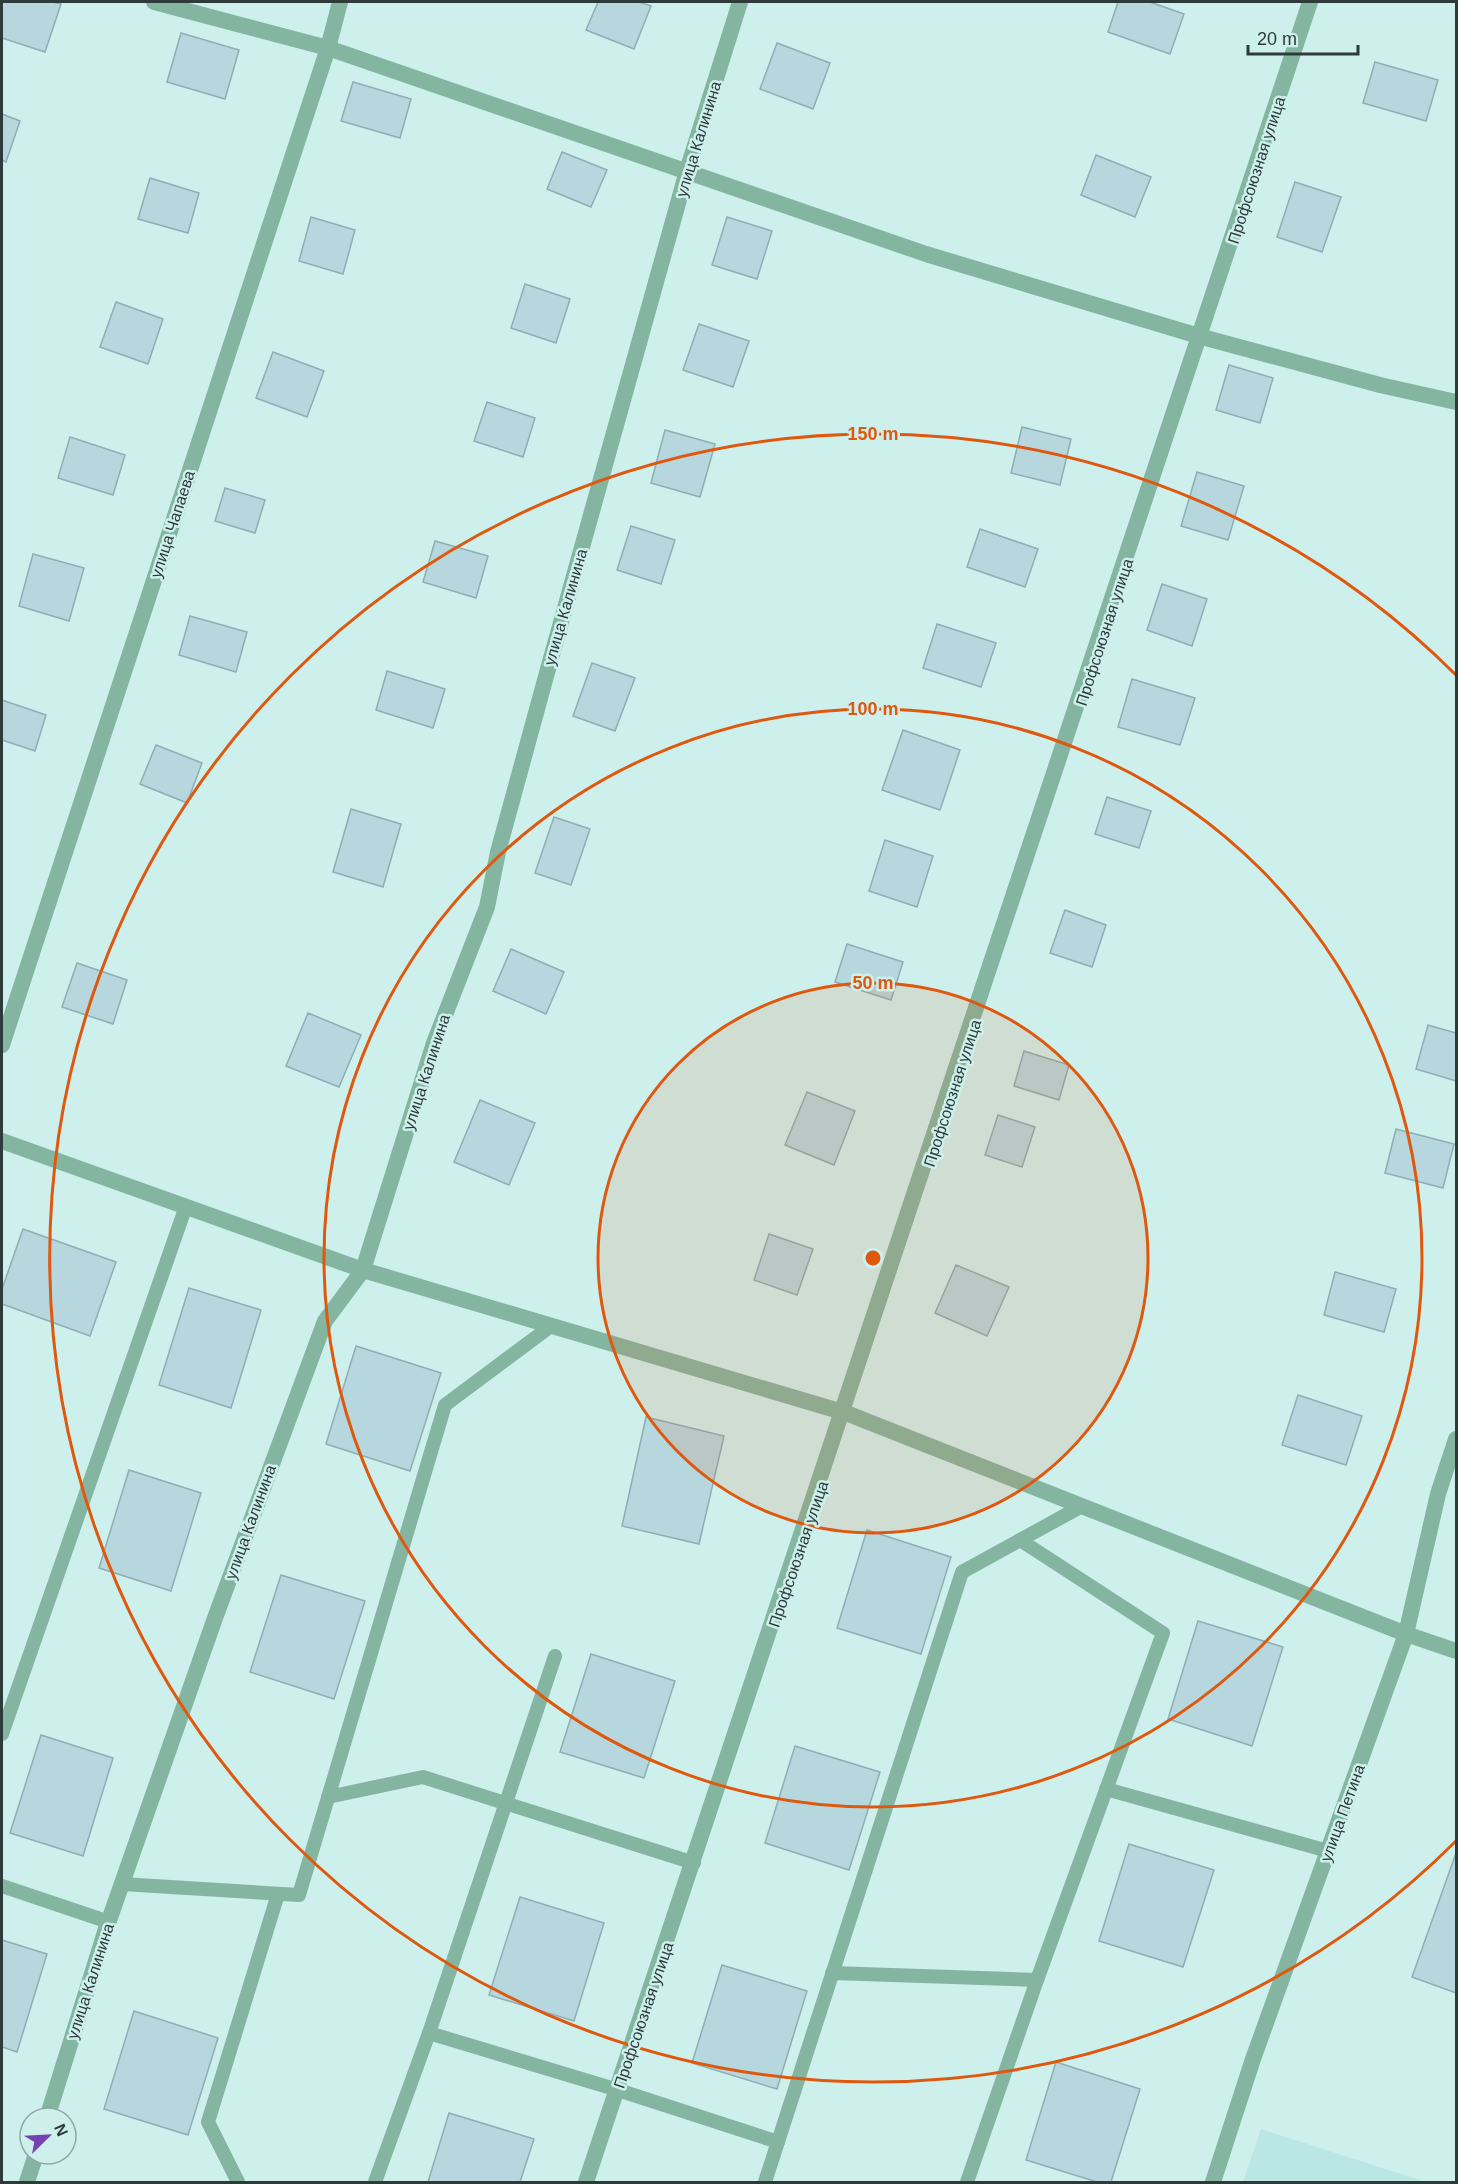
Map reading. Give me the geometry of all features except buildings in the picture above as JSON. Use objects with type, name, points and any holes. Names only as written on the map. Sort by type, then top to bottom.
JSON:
[{"type":"street","points":[[154,2],[328,48],[926,254],[1202,337],[1380,385],[1456,402]]},
{"type":"street","name":"улица Чапаева","points":[[2,1045],[328,48],[340,2]]},
{"type":"street","name":"улица Калинина","points":[[51,2106],[109,1922],[215,1618],[325,1321],[363,1270],[434,1042],[487,907],[520,772],[687,171],[740,2]]},
{"type":"street","name":"Профсоюзная улица","points":[[586,2182],[846,1413],[1202,337],[1310,2]]},
{"type":"street","points":[[2,1141],[363,1270],[846,1413],[1456,1652]]},
{"type":"street","name":"улица Петина","points":[[1213,2182],[1253,2059],[1406,1634],[1438,1494],[1456,1439]]},
{"type":"street","points":[[27,2182],[32,2166]]},
{"type":"lane","points":[[2,1734],[186,1206]]},
{"type":"lane","points":[[122,1884],[299,1895],[446,1405],[551,1326]]},
{"type":"lane","points":[[765,2182],[962,1572],[1082,1506]]},
{"type":"lane","points":[[967,2182],[1037,1980],[1163,1633],[1020,1540]]},
{"type":"lane","points":[[375,2182],[429,2033],[555,1656]]},
{"type":"lane","points":[[328,1797],[423,1777],[694,1863]]},
{"type":"lane","points":[[1106,1789],[1328,1851]]},
{"type":"lane","points":[[2,1886],[109,1922]]},
{"type":"lane","points":[[238,2182],[208,2122],[278,1894]]},
{"type":"lane","points":[[832,1973],[1037,1980]]},
{"type":"lane","points":[[429,2033],[618,2090],[778,2142]]},
{"type":"shaded area","points":[[1261,2129],[1426,2182],[1243,2182]]}]
